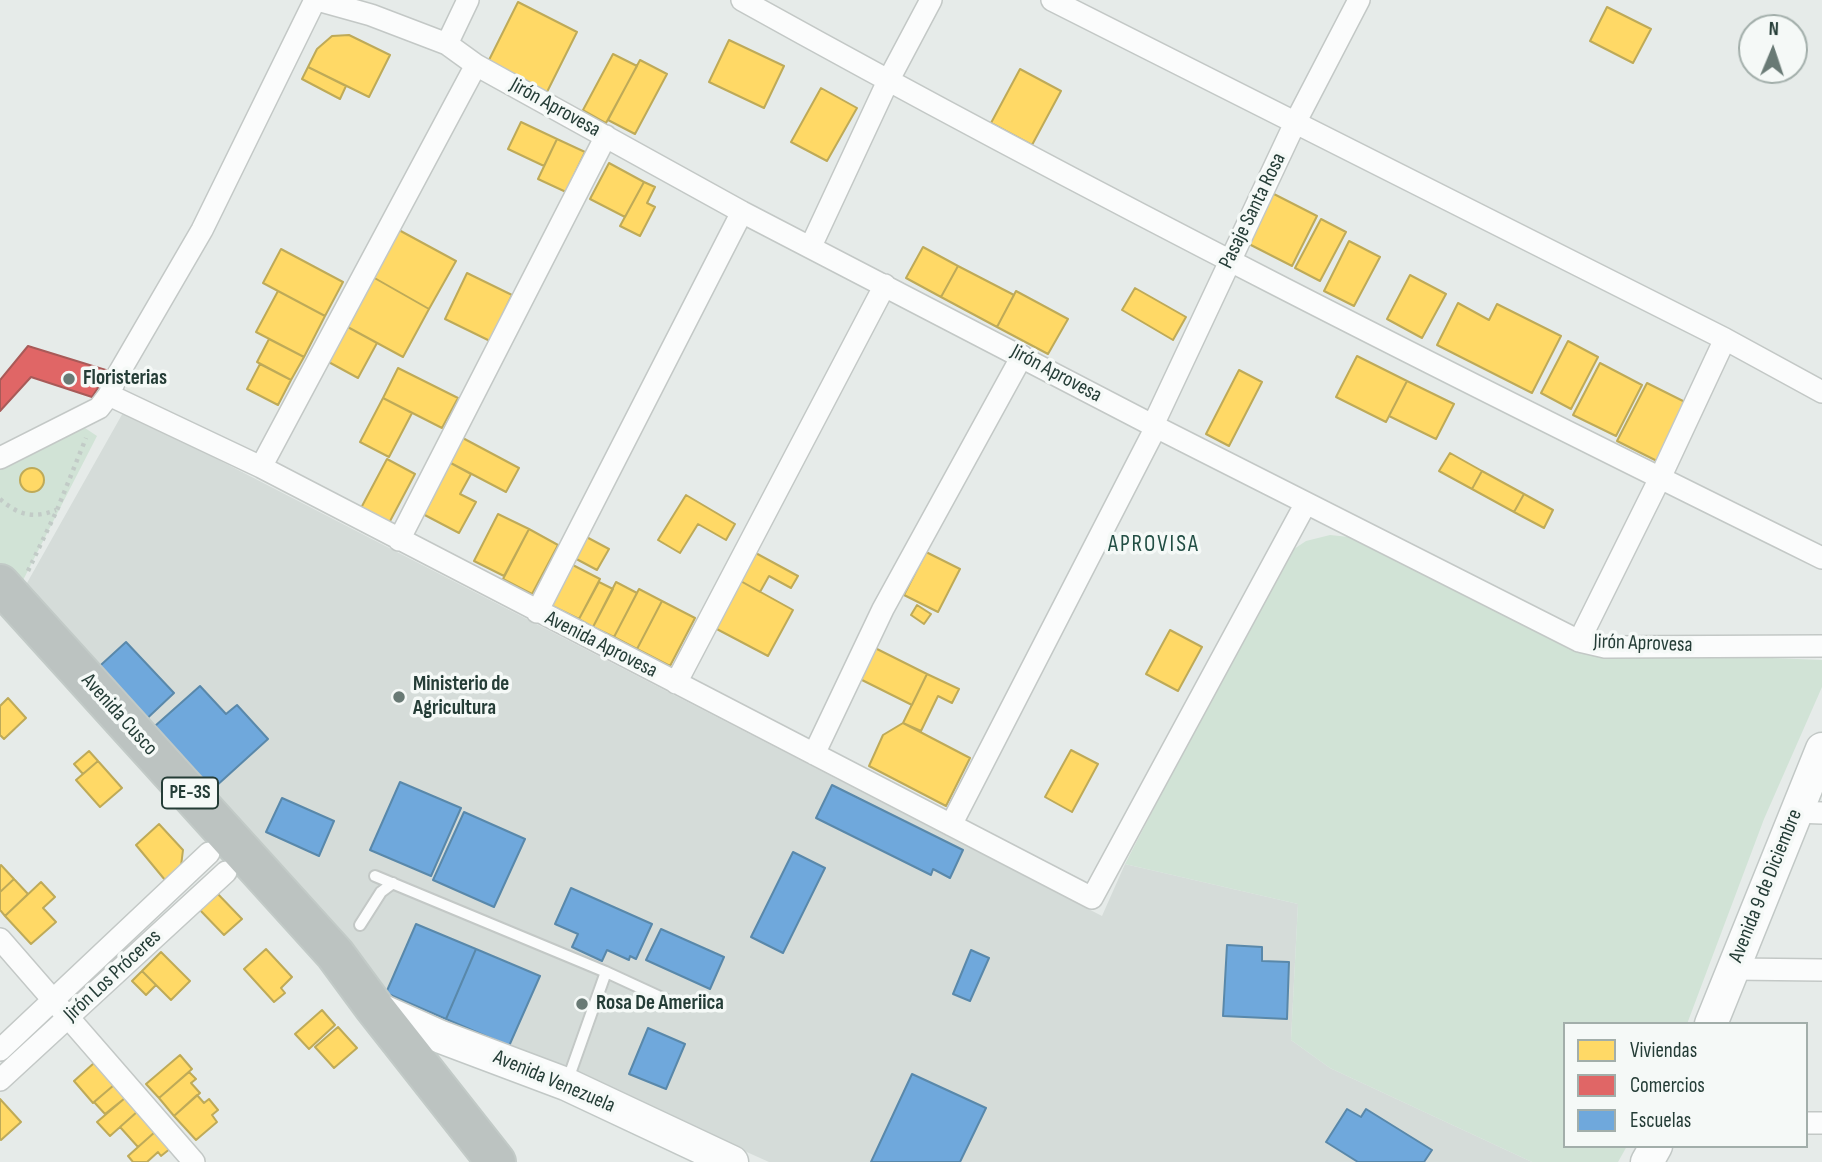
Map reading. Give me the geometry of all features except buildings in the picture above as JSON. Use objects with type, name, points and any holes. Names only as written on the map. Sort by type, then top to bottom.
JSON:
[{"type":"highway","name":"Avenida Cusco","points":[[14,577],[335,954],[483,1158]]},
{"type":"highway","name":"Avenida Cusco","points":[[0,621],[218,862],[333,983],[373,1007]]},
{"type":"street","name":"Jirón Aprovesa","points":[[316,0],[371,15],[447,44],[476,65],[742,212],[1154,426],[1579,641],[1605,647],[1822,646]]},
{"type":"street","points":[[0,458],[104,402],[202,230],[316,0]]},
{"type":"street","points":[[447,44],[468,0]]},
{"type":"street","points":[[742,0],[888,81],[1229,259],[1822,558]]},
{"type":"street","points":[[811,246],[888,81],[931,0]]},
{"type":"street","points":[[1052,0],[1725,339],[1822,391]]},
{"type":"street","name":"Pasaje Santa Rosa","points":[[951,825],[1154,426],[1229,259],[1359,0]]},
{"type":"street","points":[[261,467],[476,65]]},
{"type":"street","points":[[399,540],[606,136]]},
{"type":"street","points":[[537,612],[742,212]]},
{"type":"street","points":[[676,683],[886,285]]},
{"type":"street","points":[[1579,641],[1725,339]]},
{"type":"street","points":[[814,754],[883,608],[1022,356]]},
{"type":"street","name":"Avenida Aprovesa","points":[[104,402],[261,467],[1092,898],[1306,503]]},
{"type":"street","name":"Avenida 9 de Diciembre","points":[[1712,1022],[1733,969],[1809,812],[1822,749]]},
{"type":"street","name":"Jirón Los Próceres","points":[[0,1050],[53,1000],[218,862]]},
{"type":"street","name":"Jirón Los Próceres","points":[[0,1080],[68,1017],[218,862]]},
{"type":"street","points":[[0,939],[194,1162]]},
{"type":"street","points":[[1733,969],[1822,970]]},
{"type":"street","name":"Avenida Venezuela","points":[[373,1007],[441,1037],[566,1084],[732,1162]]},
{"type":"lane","points":[[375,876],[606,972],[671,1002]]},
{"type":"lane","points":[[360,925],[376,899],[393,883]]},
{"type":"lane","points":[[566,1084],[606,972]]},
{"type":"path","points":[[14,577],[57,510],[104,402]]},
{"type":"path","points":[[0,499],[26,516],[42,516],[57,510]]},
{"type":"shaded area","name":"Ministerio de Agricultura","points":[[124,411],[1102,916],[1125,864],[1298,904],[1291,1040],[1330,1068],[1532,1162],[769,1162],[374,985],[23,590]]},
{"type":"green space","points":[[85,428],[97,436],[19,588],[0,567],[0,469]]},
{"type":"green space","points":[[1330,535],[1349,537],[1575,650],[1822,660],[1822,687],[1764,819],[1688,1022],[1563,1022],[1563,1148],[1626,1148],[1618,1162],[1532,1162],[1330,1068],[1291,1040],[1298,904],[1125,864],[1285,555],[1306,541]]},
{"type":"place","name":"Floristerias","points":[[69,379]]},
{"type":"place","name":"Ministerio de Agricultura","points":[[399,697]]},
{"type":"place","name":"Rosa De Ameriica","points":[[582,1004]]},
{"type":"district","name":"APROVISA","points":[[1154,545]]}]
